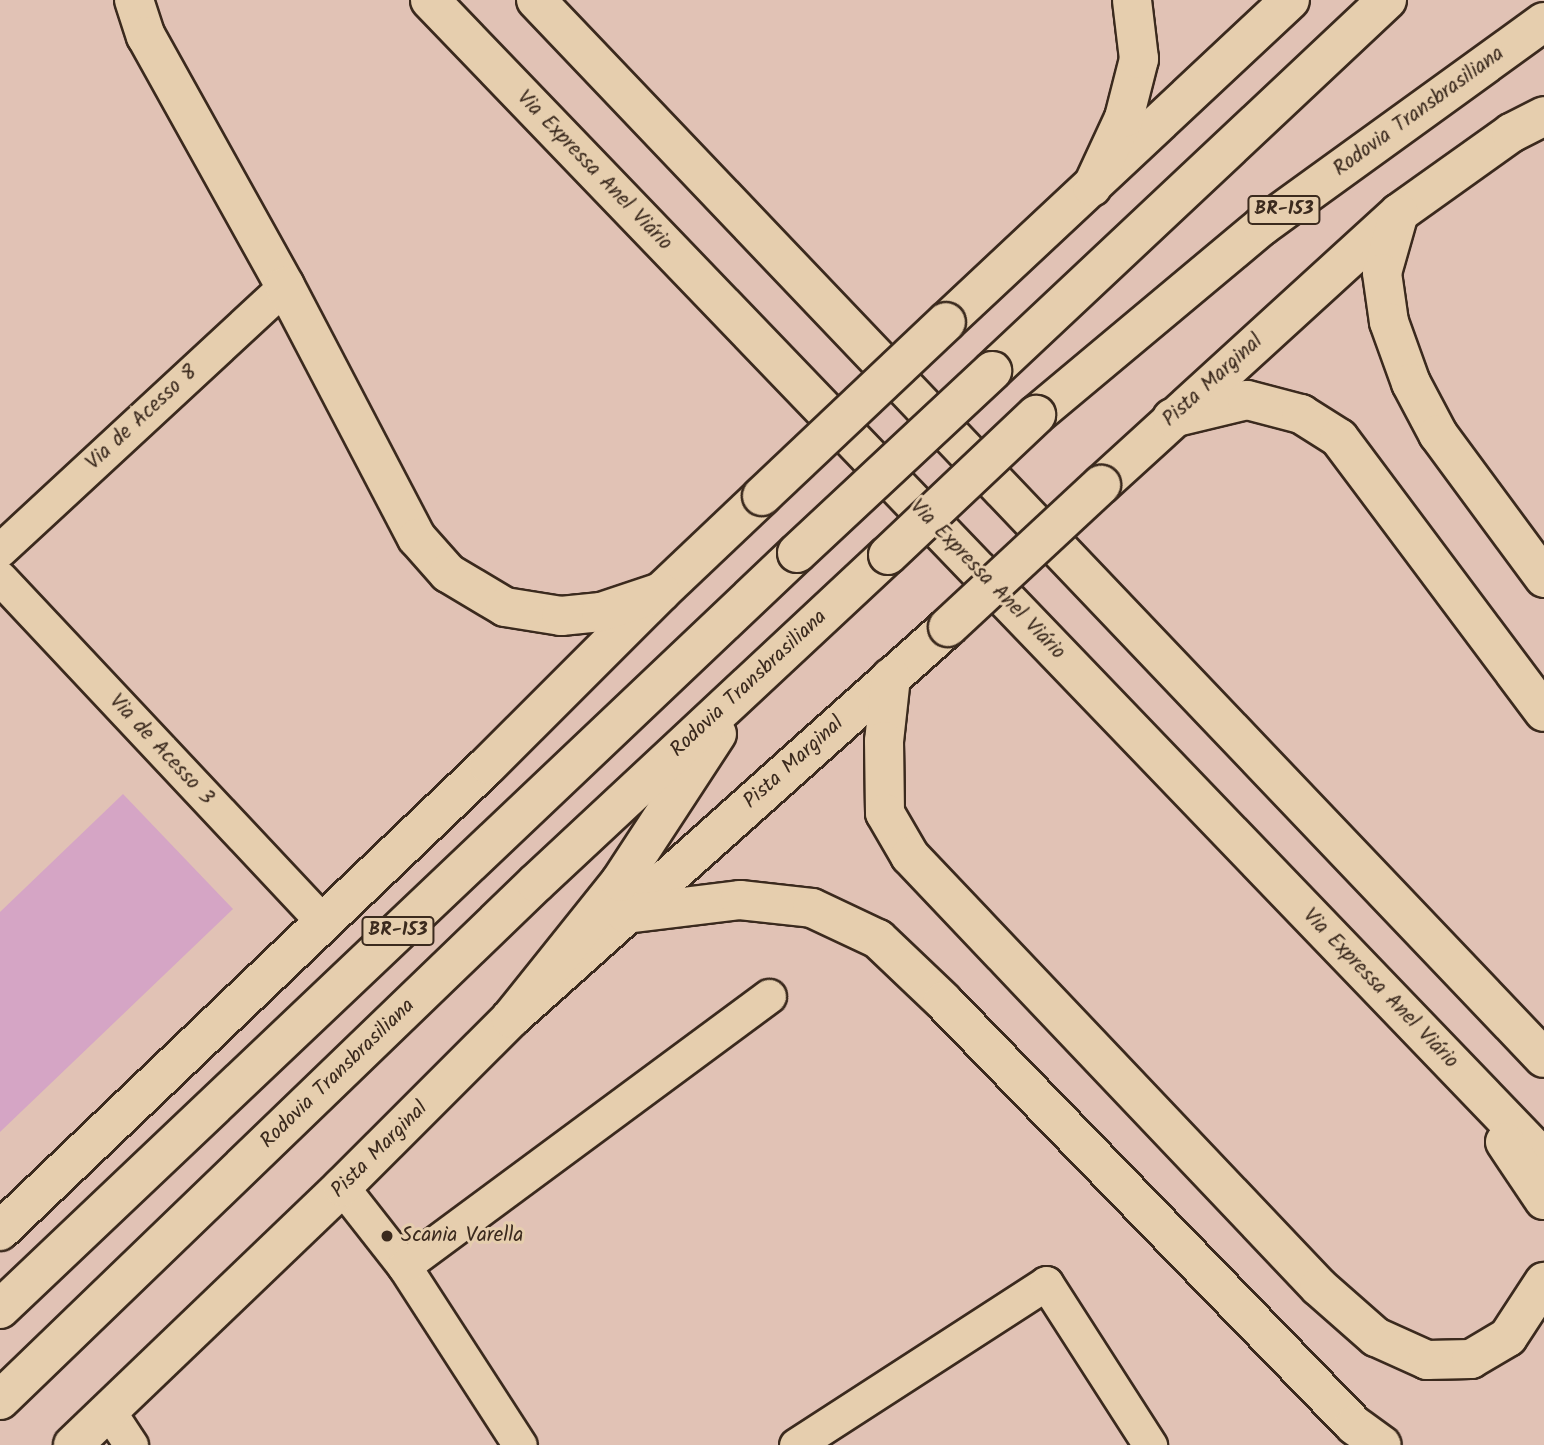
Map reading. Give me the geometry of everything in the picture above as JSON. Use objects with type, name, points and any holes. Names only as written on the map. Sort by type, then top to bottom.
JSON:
[{"type":"main road","points":[[134,0],[146,36],[285,286],[417,538],[448,573],[505,607],[561,616],[601,612],[661,592]]},
{"type":"main road","name":"Via Expressa Anel Viário","points":[[430,0],[1544,1159]]},
{"type":"main road","points":[[536,0],[1544,1058]]},
{"type":"main road","points":[[1091,187],[1124,118],[1139,59],[1132,0]]},
{"type":"main road","points":[[0,1231],[488,765],[661,592],[1290,0]]},
{"type":"main road","name":"BR-153","points":[[0,1309],[797,553],[1387,0]]},
{"type":"main road","name":"Rodovia Transbrasiliana","points":[[0,1400],[536,883],[1036,415],[1262,226],[1544,22]]},
{"type":"main road","name":"Pista Marginal","points":[[74,1445],[342,1187],[511,1018],[948,626],[1172,418],[1399,213],[1511,133],[1544,116]]},
{"type":"main road","points":[[1399,213],[1382,274],[1389,323],[1411,383],[1438,434],[1544,578]]},
{"type":"main road","points":[[1172,418],[1247,400],[1301,414],[1339,438],[1544,712]]},
{"type":"main road","points":[[891,677],[884,741],[885,813],[911,856],[1319,1287],[1376,1336],[1427,1360],[1471,1359],[1508,1337],[1544,1282]]},
{"type":"main road","points":[[511,1018],[620,882],[750,684]]},
{"type":"main road","points":[[626,914],[740,900],[812,908],[878,939],[943,1000],[1354,1425],[1382,1445]]},
{"type":"main road","points":[[1458,1070],[1544,1200]]},
{"type":"street","name":"Via de Acesso 8","points":[[0,550],[285,286]]},
{"type":"street","name":"Via de Acesso 3","points":[[0,578],[322,921]]},
{"type":"street","points":[[404,1266],[769,996]]},
{"type":"street","points":[[342,1187],[404,1266],[520,1445]]},
{"type":"street","points":[[796,1445],[1046,1283],[1150,1445]]},
{"type":"street","points":[[108,1410],[131,1445]]},
{"type":"building","points":[[123,794],[233,909],[0,1132],[0,912]]},
{"type":"place","name":"Scania Varella","points":[[387,1236]]}]
